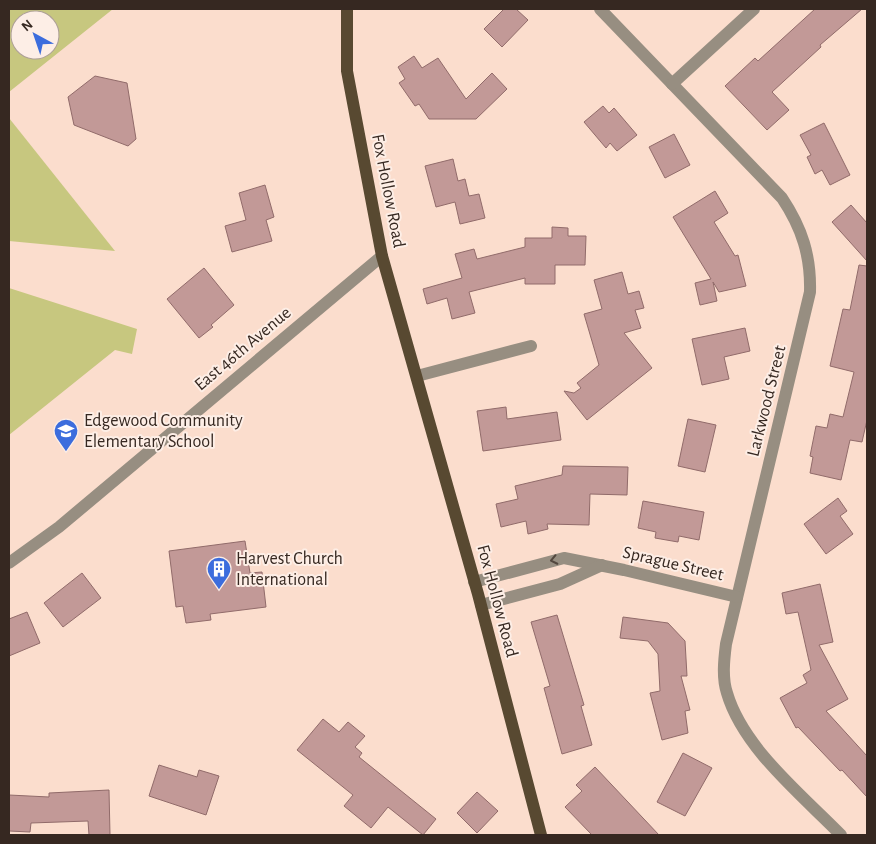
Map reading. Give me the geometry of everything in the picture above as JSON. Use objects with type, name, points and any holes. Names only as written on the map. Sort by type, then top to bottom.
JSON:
[{"type":"main road","name":"Fox Hollow Road","points":[[347,9],[347,71],[382,256],[474,582],[541,835]]},
{"type":"street","name":"Larkwood Street","points":[[600,9],[782,198],[803,235],[810,265],[810,292],[806,314],[726,644],[724,667],[726,692],[746,732],[763,754],[841,835]]},
{"type":"street","points":[[672,84],[754,9]]},
{"type":"street","name":"East 46th Avenue","points":[[9,563],[66,521],[382,256]]},
{"type":"street","points":[[417,376],[531,346]]},
{"type":"street","name":"Sprague Street","points":[[474,582],[564,558],[602,565],[737,597]]},
{"type":"street","points":[[480,605],[560,584],[602,565]]},
{"type":"shaded area","points":[[9,9],[113,9],[60,51],[60,10],[10,10],[10,60],[49,60],[9,92]]},
{"type":"shaded area","points":[[9,118],[115,251],[9,241]]},
{"type":"shaded area","points":[[9,288],[137,329],[132,354],[115,350],[9,435]]},
{"type":"building","points":[[504,9],[516,9],[528,20],[502,47],[484,29]]},
{"type":"building","points":[[815,9],[862,9],[820,45],[821,47],[772,92],[789,110],[767,130],[725,86],[755,58],[758,61]]},
{"type":"building","points":[[414,56],[422,68],[438,58],[466,99],[492,73],[507,89],[476,119],[429,119],[419,104],[415,106],[399,83],[405,79],[398,67]]},
{"type":"building","points":[[95,76],[127,83],[136,139],[128,146],[74,125],[68,97]]},
{"type":"building","points":[[603,106],[609,113],[614,108],[637,135],[617,151],[610,143],[606,148],[584,122]]},
{"type":"building","points":[[824,123],[850,175],[830,185],[822,170],[815,174],[807,157],[811,155],[800,135]]},
{"type":"building","points":[[674,134],[690,165],[665,178],[649,147]]},
{"type":"building","points":[[453,159],[458,181],[465,179],[469,196],[479,194],[485,218],[460,224],[455,202],[436,207],[425,166]]},
{"type":"building","points":[[265,185],[274,217],[266,220],[272,241],[232,252],[225,226],[246,220],[239,193]]},
{"type":"building","points":[[715,191],[728,213],[714,222],[735,256],[738,255],[746,286],[719,292],[713,282],[717,301],[700,305],[695,283],[711,279],[673,217]]},
{"type":"building","points":[[851,205],[867,223],[867,261],[832,222]]},
{"type":"building","points":[[552,227],[568,228],[568,236],[586,236],[585,265],[555,265],[555,284],[525,284],[525,278],[469,292],[475,313],[452,319],[447,298],[427,304],[423,289],[462,278],[455,254],[474,249],[477,259],[525,247],[525,238],[552,238]]},
{"type":"building","points":[[859,265],[867,266],[867,420],[862,442],[850,440],[841,480],[810,473],[813,457],[810,456],[816,426],[827,428],[830,414],[843,417],[854,372],[830,366],[843,309],[850,310]]},
{"type":"building","points":[[204,268],[234,305],[211,325],[213,327],[199,338],[167,299]]},
{"type":"building","points":[[622,272],[628,294],[639,291],[644,308],[635,310],[641,328],[624,333],[652,368],[587,420],[564,391],[574,393],[581,388],[577,383],[599,365],[584,314],[602,309],[594,280]]},
{"type":"building","points":[[745,328],[750,351],[724,357],[729,379],[702,385],[692,339]]},
{"type":"building","points":[[506,407],[507,419],[557,412],[561,440],[483,451],[477,411]]},
{"type":"building","points":[[688,419],[716,425],[705,472],[678,466]]},
{"type":"building","points":[[563,466],[628,467],[627,495],[590,494],[589,525],[547,524],[548,529],[528,534],[526,521],[501,527],[496,504],[518,499],[515,486],[562,475]]},
{"type":"building","points":[[838,498],[847,511],[840,516],[853,534],[826,554],[804,524]]},
{"type":"building","points":[[643,501],[704,512],[699,540],[679,536],[678,542],[655,538],[656,532],[638,528]]},
{"type":"building","name":"Harvest Church International","points":[[245,541],[250,573],[262,572],[266,607],[210,614],[211,620],[186,623],[183,606],[176,607],[169,551]]},
{"type":"building","points":[[82,573],[101,598],[63,627],[44,603]]},
{"type":"building","points":[[820,584],[833,642],[819,645],[848,699],[826,711],[867,756],[867,797],[798,727],[796,728],[780,698],[807,683],[803,675],[811,670],[798,612],[786,614],[782,593]]},
{"type":"building","points":[[27,612],[40,643],[9,656],[9,619]]},
{"type":"building","points":[[557,615],[584,705],[581,706],[592,745],[562,754],[544,688],[550,686],[531,622]]},
{"type":"building","points":[[623,617],[668,623],[685,641],[687,676],[681,676],[690,710],[685,711],[688,733],[662,740],[650,693],[660,691],[658,654],[648,641],[620,638]]},
{"type":"building","points":[[323,719],[339,732],[348,722],[365,736],[355,747],[362,753],[359,757],[436,819],[423,835],[388,807],[371,828],[344,806],[353,795],[297,750]]},
{"type":"building","points":[[683,753],[712,768],[685,816],[657,802]]},
{"type":"building","points":[[159,765],[197,777],[199,770],[219,776],[206,815],[149,796]]},
{"type":"building","points":[[595,767],[659,835],[592,835],[565,807],[582,791],[576,785]]},
{"type":"building","points":[[109,790],[110,835],[89,835],[88,821],[31,823],[30,832],[9,831],[9,795],[49,797],[49,793]]},
{"type":"building","points":[[477,792],[498,811],[477,833],[457,813]]},
{"type":"place","name":"Edgewood Community Elementary School","points":[[66,452]]},
{"type":"place","name":"Harvest Church International","points":[[219,590]]}]
